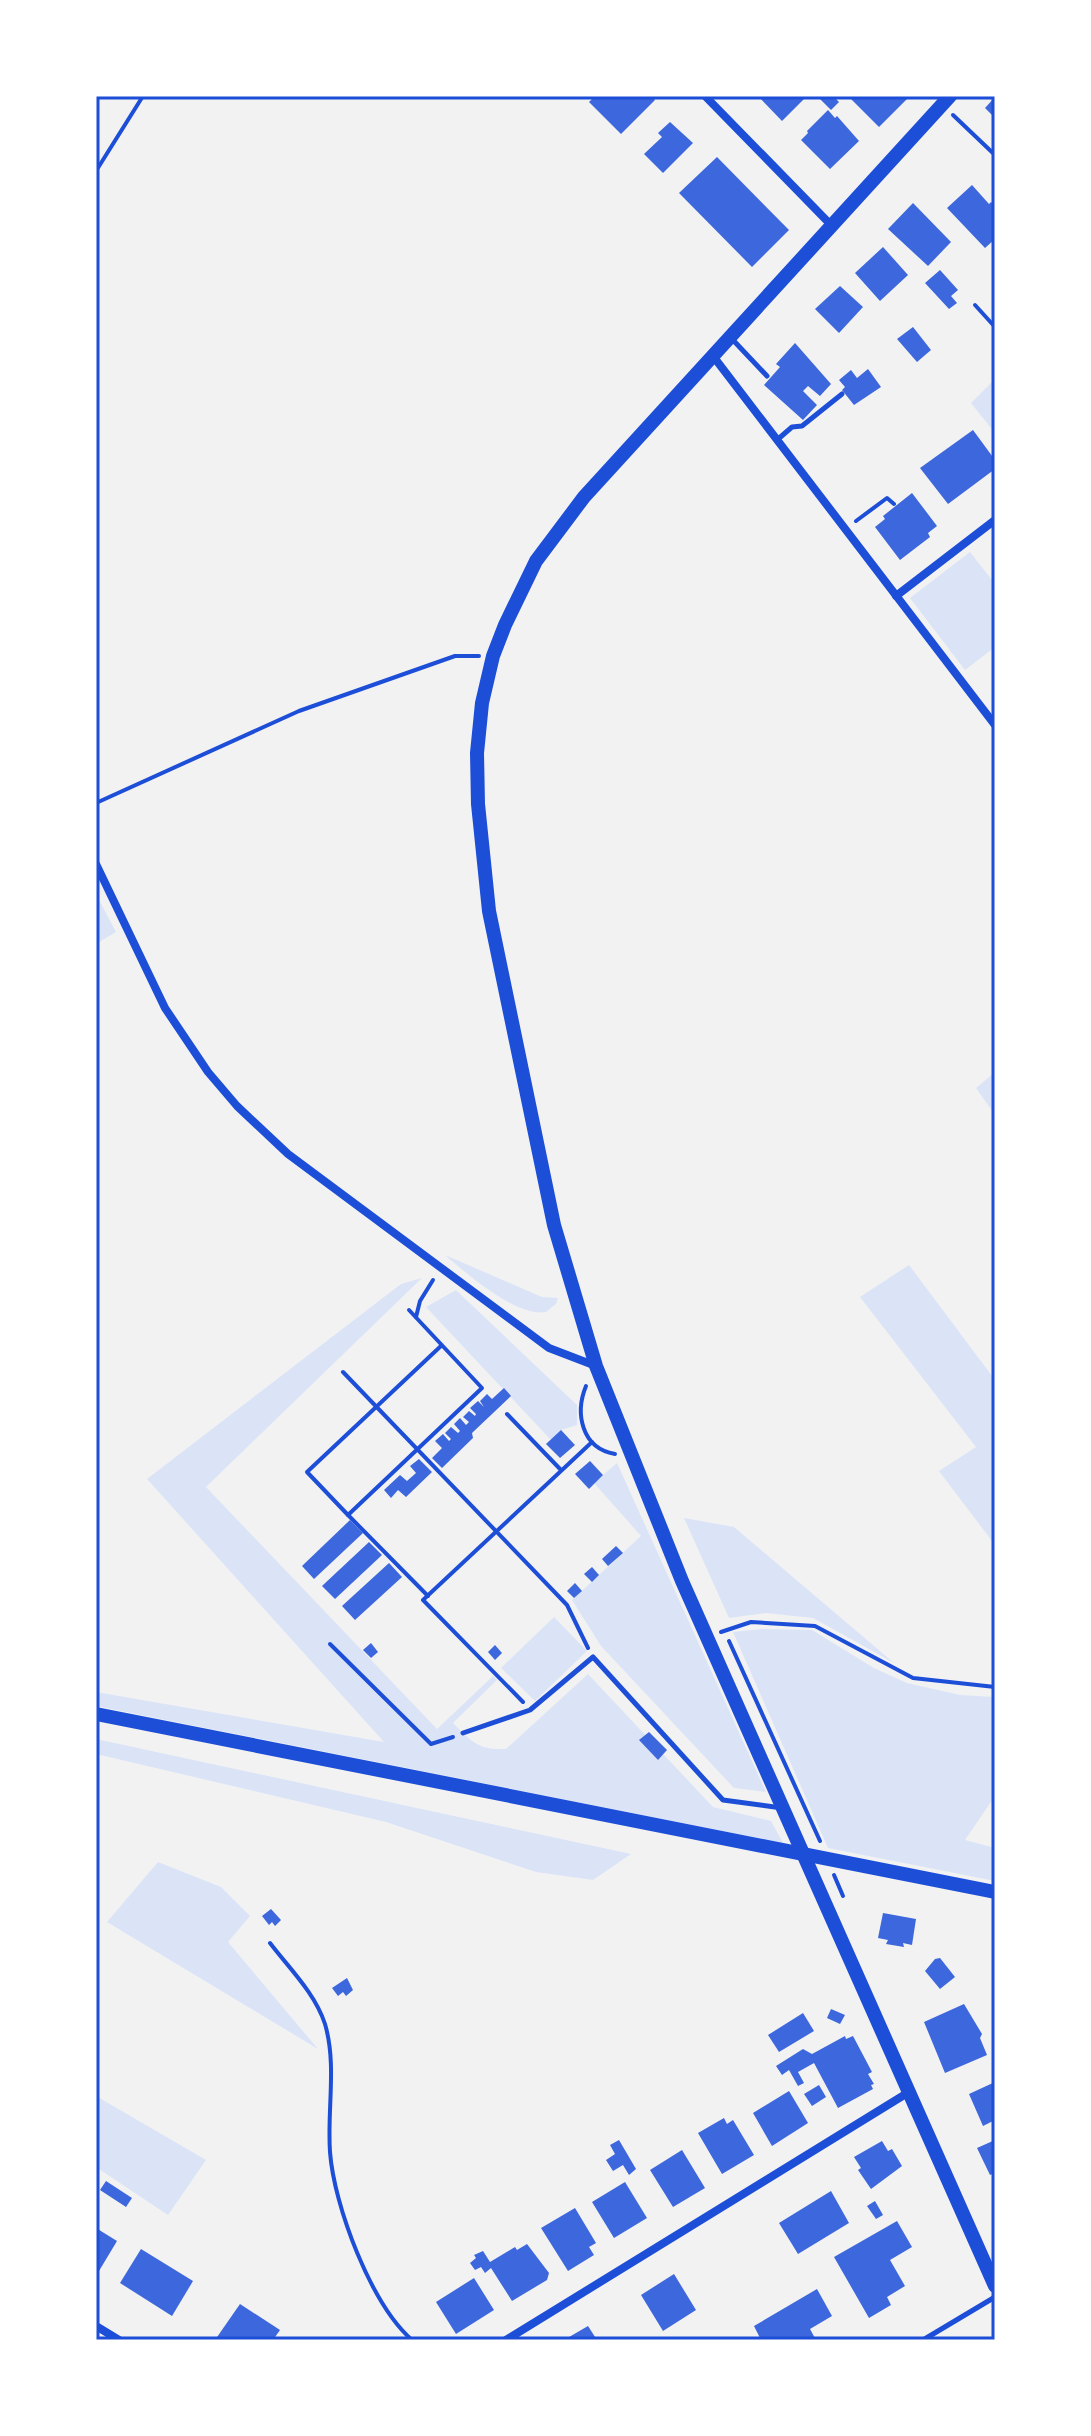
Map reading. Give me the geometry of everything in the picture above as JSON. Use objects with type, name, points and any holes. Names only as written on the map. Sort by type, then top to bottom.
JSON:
[{"type":"street","points":[[705,96],[832,226]]},
{"type":"street","points":[[955,101],[832,226],[584,497],[536,561],[493,656],[482,703],[477,753],[478,804],[489,911],[554,1225],[596,1366],[707,1638],[995,2286]]},
{"type":"street","points":[[713,356],[995,725]]},
{"type":"street","points":[[896,596],[995,520]]},
{"type":"street","points":[[96,864],[165,1008],[208,1072],[237,1106],[288,1154],[549,1348],[596,1366]]},
{"type":"street","points":[[96,1714],[995,1892]]},
{"type":"street","points":[[506,2340],[909,2092]]},
{"type":"street","points":[[96,2326],[119,2340]]},
{"type":"lane","points":[[730,338],[767,376]]},
{"type":"lane","points":[[777,440],[792,427],[802,426],[842,394]]},
{"type":"lane","points":[[463,1733],[530,1710],[593,1657],[723,1800],[783,1808]]},
{"type":"lane","points":[[923,2340],[995,2297]]},
{"type":"path","points":[[96,171],[143,96]]},
{"type":"path","points":[[955,101],[952,115],[995,155]]},
{"type":"path","points":[[975,305],[995,327]]},
{"type":"path","points":[[855,521],[887,498],[894,504]]},
{"type":"path","points":[[96,803],[299,711],[401,673],[455,656],[493,656]]},
{"type":"path","points":[[416,1317],[420,1301],[440,1267]]},
{"type":"path","points":[[348,1515],[482,1388],[409,1310]]},
{"type":"path","points":[[428,1596],[307,1472],[442,1345]]},
{"type":"path","points":[[596,1366],[580,1404],[581,1423],[592,1442],[609,1453]]},
{"type":"path","points":[[343,1372],[567,1605],[593,1657]]},
{"type":"path","points":[[507,1414],[561,1470]]},
{"type":"path","points":[[530,1710],[423,1600],[592,1442]]},
{"type":"path","points":[[719,1618],[832,1861],[843,1899]]},
{"type":"path","points":[[707,1638],[751,1622],[815,1626],[913,1678],[995,1687]]},
{"type":"path","points":[[330,1644],[431,1744],[463,1733]]},
{"type":"path","points":[[270,1943],[318,2006],[322,2016],[331,2058],[330,2153],[341,2209],[359,2258],[397,2327],[412,2340]]},
{"type":"shaded area","points":[[995,379],[995,433],[971,403]]},
{"type":"shaded area","points":[[970,552],[995,584],[995,647],[965,670],[910,598]]},
{"type":"shaded area","points":[[96,894],[116,932],[96,944]]},
{"type":"shaded area","points":[[995,1072],[995,1115],[976,1088]]},
{"type":"shaded area","points":[[445,1255],[542,1297],[558,1298],[556,1304],[546,1312],[521,1308],[492,1292]]},
{"type":"shaded area","points":[[909,1265],[995,1380],[995,1545],[939,1471],[976,1447],[860,1297]]},
{"type":"shaded area","points":[[422,1278],[206,1487],[437,1729],[493,1676],[497,1680],[453,1723],[476,1744],[506,1749],[588,1674],[713,1807],[771,1821],[783,1843],[96,1706],[96,1692],[384,1742],[147,1479],[401,1284]]},
{"type":"shaded area","points":[[456,1290],[577,1405],[577,1425],[561,1430],[551,1440],[426,1307]]},
{"type":"shaded area","points":[[617,1463],[766,1792],[734,1788],[601,1646],[572,1600],[641,1536],[594,1483]]},
{"type":"shaded area","points":[[684,1518],[734,1527],[894,1663],[813,1618],[766,1613],[729,1618]]},
{"type":"shaded area","points":[[554,1617],[587,1651],[535,1701],[501,1668]]},
{"type":"shaded area","points":[[812,1630],[874,1668],[907,1683],[960,1695],[995,1697],[995,1796],[965,1840],[995,1848],[995,1881],[828,1848],[733,1632]]},
{"type":"shaded area","points":[[96,1739],[631,1854],[593,1880],[536,1872],[386,1822],[96,1754]]},
{"type":"shaded area","points":[[158,1862],[221,1887],[250,1916],[228,1942],[318,2049],[107,1922]]},
{"type":"shaded area","points":[[96,2096],[206,2160],[168,2215],[96,2167]]},
{"type":"building","points":[[595,96],[651,96],[655,100],[621,134],[589,102]]},
{"type":"building","points":[[758,96],[804,96],[806,97],[782,121]]},
{"type":"building","points":[[833,96],[839,102],[831,110],[820,99]]},
{"type":"building","points":[[848,96],[910,96],[879,127]]},
{"type":"building","points":[[995,97],[995,118],[985,108]]},
{"type":"building","points":[[828,110],[859,141],[830,169],[801,140]]},
{"type":"building","points":[[670,122],[693,143],[663,173],[644,154],[662,137],[658,133]]},
{"type":"building","points":[[717,157],[789,230],[752,267],[679,193]]},
{"type":"building","points":[[972,185],[989,204],[991,202],[995,206],[995,239],[985,248],[947,208]]},
{"type":"building","points":[[913,203],[951,242],[928,266],[888,229]]},
{"type":"building","points":[[883,247],[908,275],[880,301],[855,273]]},
{"type":"building","points":[[940,270],[958,290],[951,296],[957,303],[949,309],[925,283]]},
{"type":"building","points":[[840,286],[863,307],[839,333],[815,309]]},
{"type":"building","points":[[913,327],[931,350],[917,362],[897,339]]},
{"type":"building","points":[[795,343],[831,384],[820,396],[808,386],[803,391],[817,405],[803,420],[764,385],[780,367],[776,364]]},
{"type":"building","points":[[868,369],[881,387],[854,405],[842,390],[845,387],[839,380],[851,370],[857,378]]},
{"type":"building","points":[[973,430],[995,460],[995,469],[948,504],[920,468]]},
{"type":"building","points":[[912,493],[937,526],[928,533],[930,537],[900,560],[875,527],[885,519],[883,516]]},
{"type":"building","points":[[504,1388],[511,1396],[472,1433],[473,1438],[442,1468],[432,1458],[442,1448],[435,1441],[443,1434],[449,1441],[451,1439],[445,1433],[451,1427],[458,1433],[460,1431],[454,1424],[460,1418],[466,1425],[469,1422],[463,1417],[469,1411],[475,1416],[470,1408],[478,1401],[484,1407],[480,1401],[487,1394],[492,1399]]},
{"type":"building","points":[[561,1430],[575,1445],[560,1458],[546,1444]]},
{"type":"building","points":[[419,1459],[432,1472],[406,1497],[398,1490],[391,1498],[384,1490],[400,1475],[407,1481],[416,1473],[410,1466]]},
{"type":"building","points":[[590,1461],[603,1475],[589,1489],[575,1474]]},
{"type":"building","points":[[350,1520],[363,1533],[314,1579],[302,1566]]},
{"type":"building","points":[[369,1542],[382,1555],[335,1599],[322,1586]]},
{"type":"building","points":[[616,1546],[623,1553],[608,1566],[602,1559]]},
{"type":"building","points":[[389,1563],[402,1577],[355,1620],[342,1606]]},
{"type":"building","points":[[592,1567],[599,1575],[592,1582],[584,1574]]},
{"type":"building","points":[[575,1583],[582,1591],[574,1598],[567,1591]]},
{"type":"building","points":[[371,1643],[378,1652],[371,1658],[363,1650]]},
{"type":"building","points":[[495,1645],[502,1653],[495,1660],[488,1652]]},
{"type":"building","points":[[649,1732],[667,1750],[658,1760],[639,1740]]},
{"type":"building","points":[[271,1909],[281,1920],[275,1926],[272,1922],[269,1925],[262,1916]]},
{"type":"building","points":[[883,1913],[916,1919],[912,1945],[886,1944],[888,1940],[878,1938]]},
{"type":"building","points":[[940,1958],[955,1977],[940,1989],[925,1971],[935,1959]]},
{"type":"building","points":[[347,1978],[353,1990],[346,1996],[343,1992],[338,1996],[332,1988]]},
{"type":"building","points":[[964,2004],[982,2034],[980,2038],[987,2055],[945,2073],[924,2022]]},
{"type":"building","points":[[831,2009],[845,2015],[840,2024],[827,2018]]},
{"type":"building","points":[[803,2013],[814,2031],[779,2052],[768,2035]]},
{"type":"building","points":[[845,2036],[846,2039],[853,2036],[872,2072],[868,2074],[874,2084],[871,2085],[873,2089],[838,2108],[814,2063],[798,2072],[804,2083],[798,2086],[789,2070],[782,2075],[776,2066],[803,2049],[812,2054]]},
{"type":"building","points":[[995,2082],[995,2120],[983,2126],[969,2094]]},
{"type":"building","points":[[819,2085],[826,2097],[812,2106],[804,2094]]},
{"type":"building","points":[[789,2091],[808,2123],[772,2146],[753,2113]]},
{"type":"building","points":[[724,2118],[727,2124],[733,2120],[754,2155],[722,2174],[698,2133]]},
{"type":"building","points":[[619,2140],[636,2169],[629,2175],[623,2165],[613,2171],[606,2160],[615,2154],[610,2145]]},
{"type":"building","points":[[995,2140],[995,2173],[990,2175],[977,2148]]},
{"type":"building","points":[[882,2141],[888,2151],[892,2149],[902,2166],[871,2189],[858,2170],[861,2168],[854,2157]]},
{"type":"building","points":[[682,2150],[705,2188],[673,2207],[650,2170]]},
{"type":"building","points":[[106,2181],[132,2198],[126,2207],[100,2190]]},
{"type":"building","points":[[625,2182],[647,2218],[614,2238],[592,2202]]},
{"type":"building","points":[[831,2191],[849,2223],[798,2254],[779,2223]]},
{"type":"building","points":[[875,2201],[883,2215],[876,2219],[867,2206]]},
{"type":"building","points":[[575,2208],[596,2243],[589,2247],[594,2255],[568,2271],[541,2228]]},
{"type":"building","points":[[897,2221],[912,2247],[890,2260],[905,2286],[887,2297],[891,2305],[869,2318],[834,2257]]},
{"type":"building","points":[[96,2228],[117,2241],[96,2276]]},
{"type":"building","points":[[527,2244],[549,2273],[547,2280],[512,2301],[491,2268],[485,2273],[481,2267],[475,2270],[470,2263],[476,2258],[474,2255],[483,2251],[490,2262],[515,2247],[517,2250]]},
{"type":"building","points":[[141,2249],[193,2281],[172,2316],[120,2283]]},
{"type":"building","points":[[674,2274],[696,2310],[663,2331],[641,2295]]},
{"type":"building","points":[[474,2278],[494,2310],[456,2334],[436,2302]]},
{"type":"building","points":[[817,2289],[832,2316],[810,2329],[816,2340],[761,2340],[754,2326]]},
{"type":"building","points":[[240,2304],[280,2330],[273,2340],[215,2340]]},
{"type":"building","points":[[588,2326],[597,2340],[564,2340]]}]
